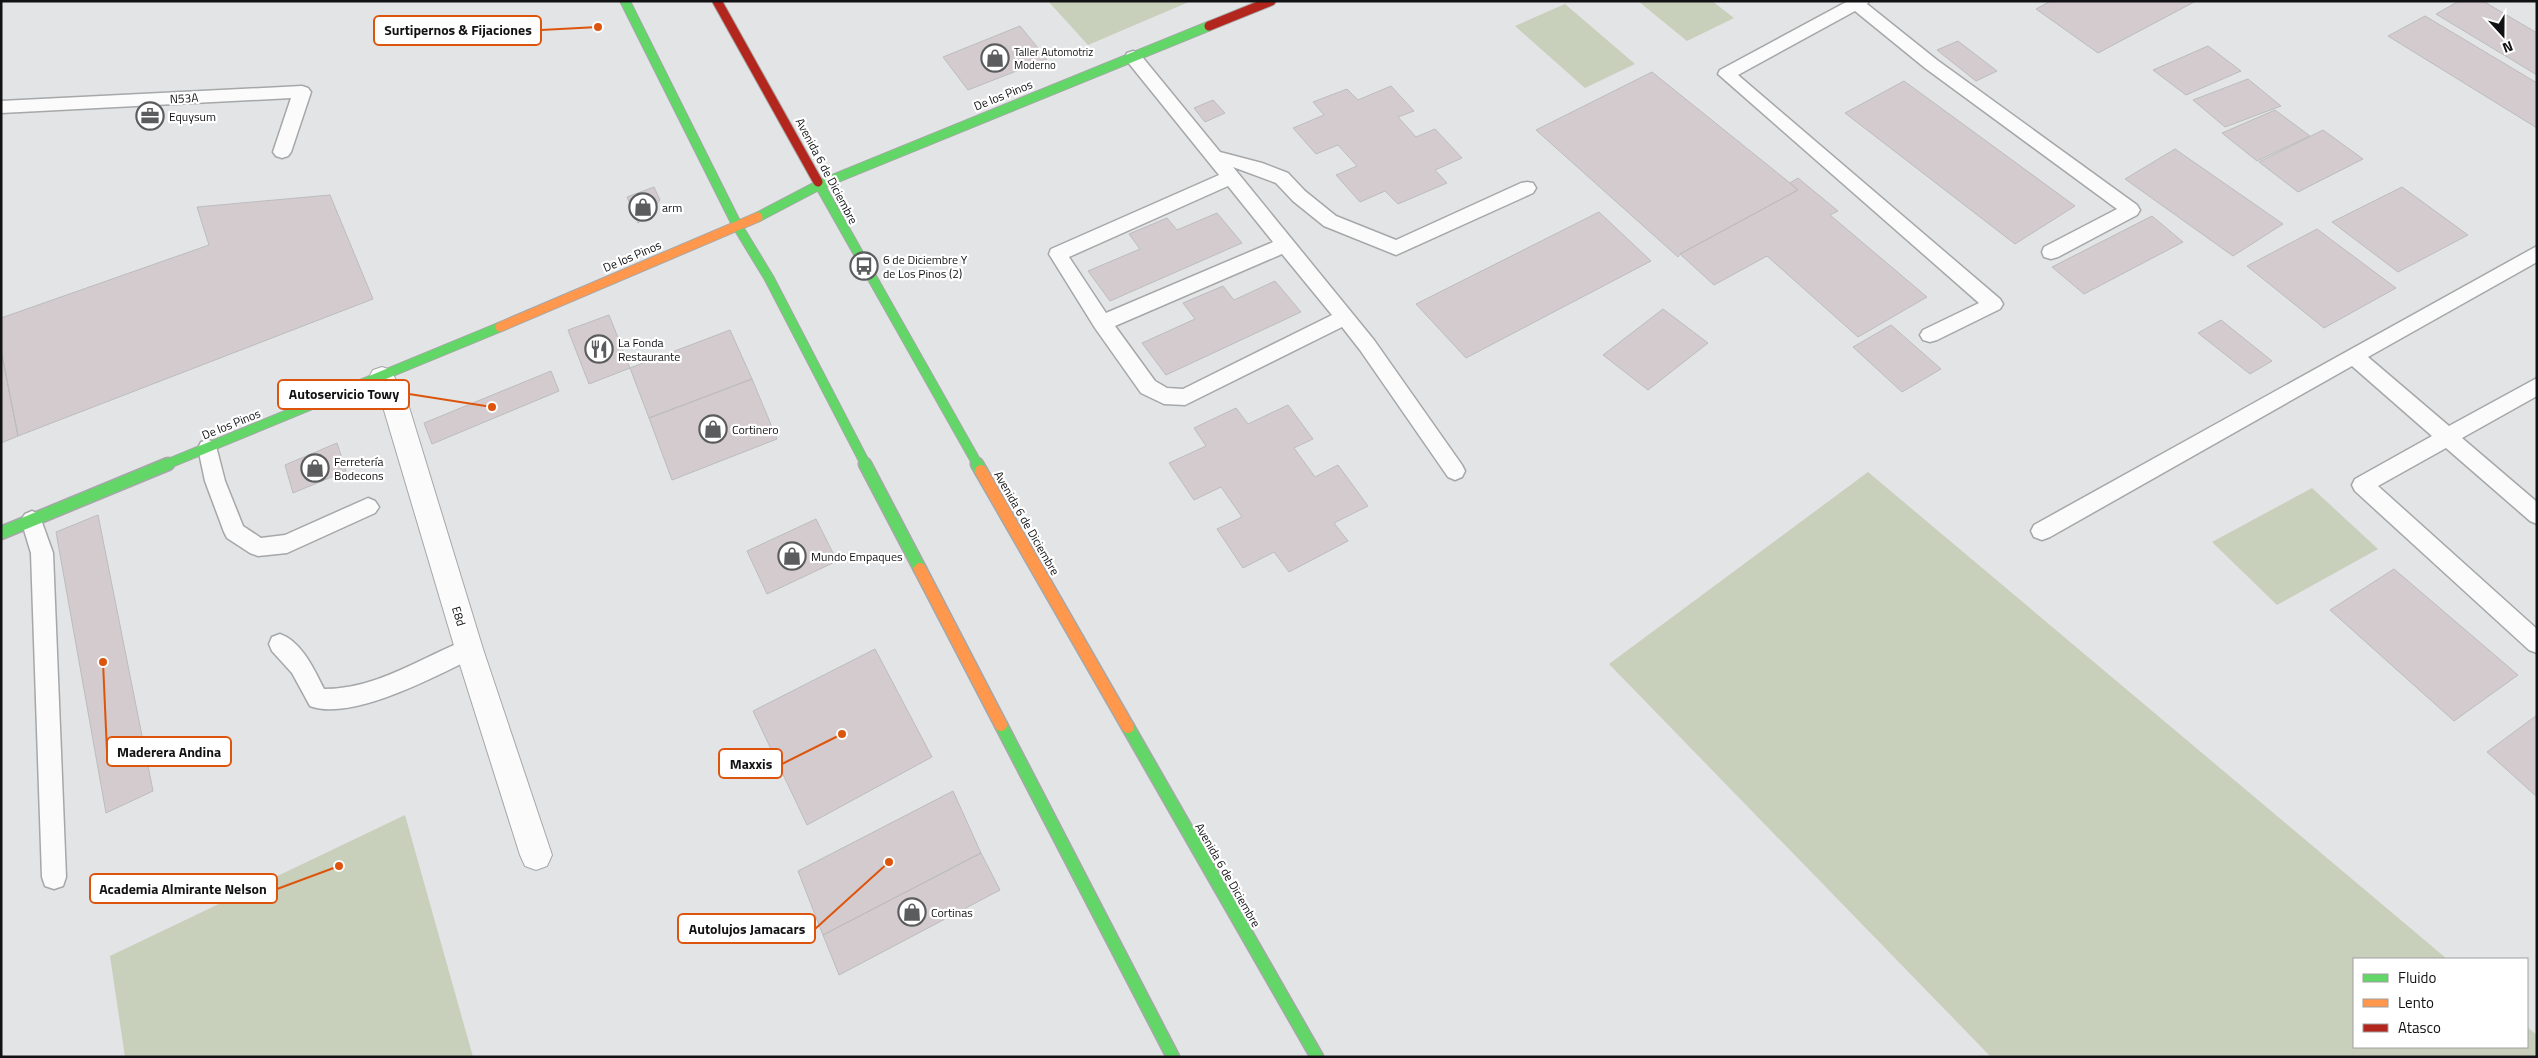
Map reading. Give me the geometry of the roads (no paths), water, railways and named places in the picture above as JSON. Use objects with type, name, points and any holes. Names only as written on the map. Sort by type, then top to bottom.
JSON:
[{"type":"main road","points":[[625,1],[738,227],[769,278],[1172,1057]]},
{"type":"main road","name":"Avenida 6 de Diciembre","points":[[716,1],[852,246],[1316,1057]]},
{"type":"main road","name":"De los Pinos","points":[[1,533],[382,377],[738,227],[819,185],[1271,1]]},
{"type":"street","name":"E8d","points":[[382,377],[396,407],[469,649],[536,855]]},
{"type":"lane","points":[[1930,335],[1993,304],[1726,74],[1859,3],[1931,64],[2131,210],[2051,252]]},
{"type":"lane","points":[[1133,57],[1216,156],[1367,345],[1455,471]]},
{"type":"lane","name":"N53A","points":[[1,107],[302,92],[282,152]]},
{"type":"lane","points":[[1216,156],[1256,167],[1282,178],[1299,196],[1330,221],[1396,248],[1527,188]]},
{"type":"lane","points":[[1232,177],[1058,254],[1102,323],[1148,387],[1164,396],[1185,397],[1345,317]]},
{"type":"lane","points":[[1102,323],[1287,244]]},
{"type":"lane","points":[[2042,531],[2537,252]]},
{"type":"lane","points":[[2354,356],[2537,515]]},
{"type":"lane","points":[[2537,386],[2362,485],[2537,643]]},
{"type":"lane","points":[[208,448],[215,482],[235,532],[258,547],[287,544],[368,507]]},
{"type":"lane","points":[[32,520],[42,553],[54,878]]},
{"type":"lane","points":[[280,644],[300,666],[318,699],[347,699],[406,679],[469,649]]},
{"type":"place","name":"Surtipernos & Fijaciones","points":[[598,27]]},
{"type":"place","name":"Taller Automotriz Moderno","points":[[995,58]]},
{"type":"place","name":"Equysum","points":[[150,116]]},
{"type":"place","name":"arm","points":[[643,207]]},
{"type":"place","name":"6 de Diciembre Y de Los Pinos (2)","points":[[864,266]]},
{"type":"place","name":"La Fonda Restaurante","points":[[599,349]]},
{"type":"place","name":"Autoservicio Towy","points":[[492,407]]},
{"type":"place","name":"Cortinero","points":[[713,429]]},
{"type":"place","name":"Ferretería Bodecons","points":[[315,468]]},
{"type":"place","name":"Mundo Empaques","points":[[792,556]]},
{"type":"place","name":"Maderera Andina","points":[[103,662]]},
{"type":"place","name":"Maxxis","points":[[842,734]]},
{"type":"place","name":"Autolujos Jamacars","points":[[889,862]]},
{"type":"place","name":"Academia Almirante Nelson","points":[[339,866]]},
{"type":"place","name":"Cortinas","points":[[912,912]]}]
